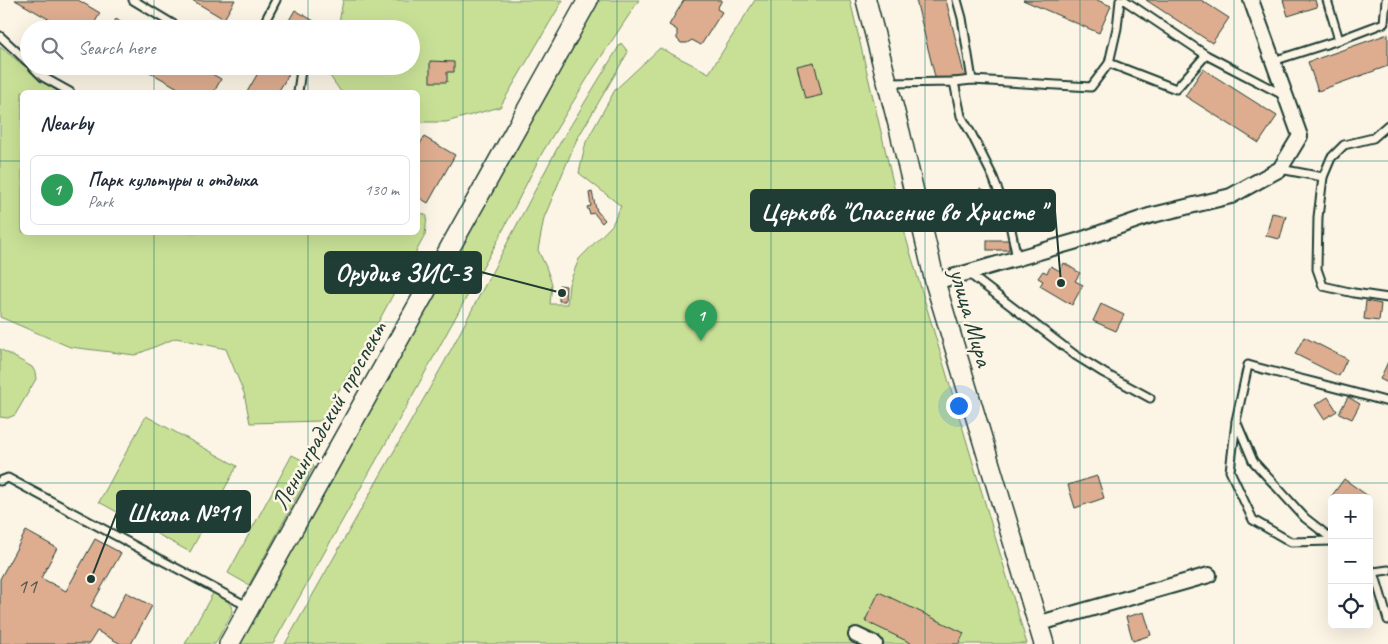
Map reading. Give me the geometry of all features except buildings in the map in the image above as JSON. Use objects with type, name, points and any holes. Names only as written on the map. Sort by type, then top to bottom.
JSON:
[{"type":"street","name":"Ленинградский проспект","points":[[229,644],[588,0]]},
{"type":"street","name":"улица Мира","points":[[866,0],[888,83],[935,282],[1044,644]]},
{"type":"street","points":[[935,282],[1077,241],[1150,216],[1231,196],[1280,169],[1300,136],[1252,0]]},
{"type":"street","points":[[1038,624],[1210,575]]},
{"type":"street","points":[[856,635],[875,644]]},
{"type":"lane","points":[[133,0],[166,20]]},
{"type":"lane","points":[[265,20],[276,0]]},
{"type":"lane","points":[[957,0],[962,18],[972,80]]},
{"type":"lane","points":[[888,83],[972,80],[1091,87],[1109,63],[1122,0],[1206,54],[1285,96]]},
{"type":"lane","points":[[1327,0],[1339,40]]},
{"type":"lane","points":[[1273,62],[1384,23],[1386,0]]},
{"type":"lane","points":[[0,36],[20,55]]},
{"type":"lane","points":[[1109,63],[1176,88],[1206,54]]},
{"type":"lane","points":[[41,75],[66,90]]},
{"type":"lane","points":[[298,90],[300,75]]},
{"type":"lane","points":[[954,82],[961,116],[993,177],[1009,220],[1017,258]]},
{"type":"lane","points":[[1388,125],[1374,138],[1344,145],[1330,158],[1323,178],[1318,217],[1316,269],[1322,286],[1388,298]]},
{"type":"lane","points":[[1280,169],[1323,178]]},
{"type":"lane","points":[[968,272],[1075,355],[1150,398]]},
{"type":"lane","points":[[1328,540],[1291,542],[1253,520],[1230,472],[1236,421],[1248,366],[1388,402]]},
{"type":"lane","points":[[1236,421],[1253,462],[1305,518],[1331,539]]},
{"type":"lane","points":[[0,481],[8,478],[249,608]]},
{"type":"lane","points":[[1373,570],[1388,570]]},
{"type":"lane","points":[[1373,576],[1388,620]]},
{"type":"green space","points":[[343,0],[563,0],[500,107],[446,122],[420,122],[420,90],[340,90],[330,76],[420,75],[420,20],[340,20]]},
{"type":"green space","points":[[600,0],[639,0],[593,69],[542,153],[498,240],[273,644],[240,644]]},
{"type":"green space","points":[[755,0],[850,0],[906,238],[1027,644],[285,644],[445,361],[560,143],[621,43],[628,52],[576,141],[544,218],[538,250],[552,284],[550,304],[567,304],[569,284],[579,259],[612,225],[621,206],[579,173],[586,142],[615,90],[660,48],[709,73]]},
{"type":"green space","points":[[0,47],[20,63],[20,75],[36,75],[55,90],[20,90],[20,235],[420,235],[420,212],[427,216],[425,235],[375,328],[321,421],[250,423],[244,393],[226,349],[176,338],[135,355],[70,347],[0,317]]},
{"type":"green space","points":[[0,349],[32,367],[36,379],[15,415],[8,418],[0,417]]},
{"type":"green space","points":[[146,416],[237,466],[190,552],[99,502]]},
{"type":"green space","points":[[292,455],[314,466],[249,585],[228,573]]},
{"type":"green space","points":[[213,593],[227,600],[232,609],[232,613],[215,644],[185,644]]},
{"type":"place","name":"Церковь \"Спасение во Христе \"","points":[[1061,283]]},
{"type":"place","name":"Орудие ЗИС-3","points":[[562,293]]},
{"type":"place","name":"Парк культуры и отдыха","points":[[701,341]]},
{"type":"place","name":"Школа №11","points":[[91,579]]}]
